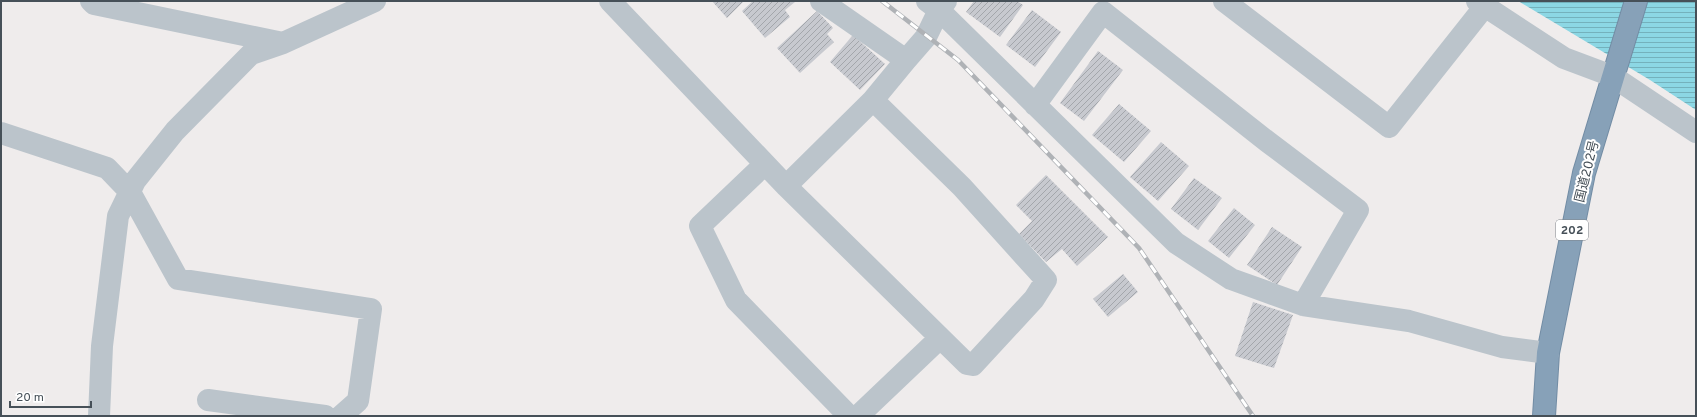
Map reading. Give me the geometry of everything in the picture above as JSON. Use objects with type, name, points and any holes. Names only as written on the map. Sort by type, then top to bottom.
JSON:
[{"type":"highway","name":"国道202号","points":[[1544,416],[1548,353],[1584,173],[1612,76],[1636,1]]},
{"type":"street","points":[[91,1],[94,4],[283,43]]},
{"type":"street","points":[[99,416],[102,346],[118,216],[135,181],[175,131],[251,54],[283,43],[375,1]]},
{"type":"street","points":[[610,1],[786,186],[967,364],[974,365],[1034,299],[1046,280],[962,187],[873,100]]},
{"type":"street","points":[[821,1],[906,60]]},
{"type":"street","points":[[1224,1],[1389,127],[1481,3],[1564,58],[1612,76],[1696,132]]},
{"type":"street","points":[[786,186],[873,100],[926,36],[937,4],[1035,105],[1176,243],[1231,279],[1303,305],[1409,321],[1502,347],[1548,353]]},
{"type":"street","points":[[1035,105],[1103,12],[1268,142],[1358,210],[1303,305]]},
{"type":"street","points":[[1,133],[107,168],[130,192],[178,279],[371,309],[358,401],[341,416]]},
{"type":"street","points":[[765,164],[700,226],[736,300],[849,416]]},
{"type":"street","points":[[858,416],[940,338]]},
{"type":"street","points":[[208,400],[325,416]]},
{"type":"water","points":[[1518,1],[1696,1],[1696,110],[1650,80]]},
{"type":"building","points":[[712,1],[744,1],[727,18]]},
{"type":"building","points":[[753,1],[795,2],[785,10],[790,17],[765,38],[742,11]]},
{"type":"building","points":[[974,1],[1017,1],[1023,5],[1000,37],[966,12]]},
{"type":"building","points":[[1032,10],[1061,32],[1035,67],[1006,45]]},
{"type":"building","points":[[817,11],[833,28],[827,34],[834,42],[800,73],[777,48]]},
{"type":"building","points":[[853,35],[885,64],[860,90],[830,62]]},
{"type":"building","points":[[1098,51],[1123,70],[1084,121],[1060,103]]},
{"type":"building","points":[[1119,104],[1151,131],[1124,162],[1092,135]]},
{"type":"building","points":[[1161,142],[1189,166],[1158,201],[1130,177]]},
{"type":"building","points":[[1046,175],[1108,237],[1077,266],[1062,249],[1046,262],[1019,234],[1032,221],[1016,205]]},
{"type":"building","points":[[1194,178],[1222,198],[1198,230],[1171,209]]},
{"type":"building","points":[[1234,208],[1255,225],[1229,258],[1208,241]]},
{"type":"building","points":[[1272,227],[1302,247],[1277,285],[1247,265]]},
{"type":"building","points":[[1123,274],[1138,292],[1108,317],[1093,299]]},
{"type":"building","points":[[1253,302],[1293,315],[1274,368],[1235,356]]},
{"type":"railway","points":[[882,1],[958,60],[1139,248],[1253,416]]}]
